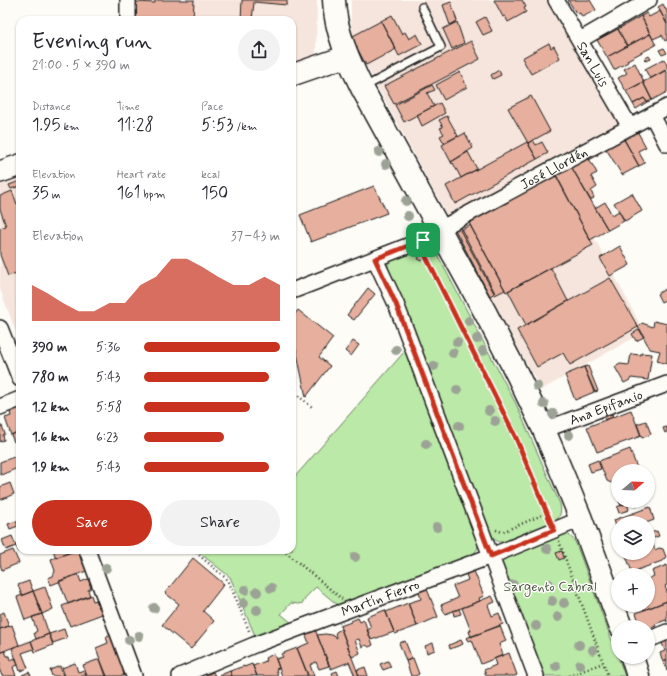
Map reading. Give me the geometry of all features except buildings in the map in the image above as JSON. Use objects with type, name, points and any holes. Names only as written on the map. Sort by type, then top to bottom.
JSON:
[{"type":"main road","points":[[334,0],[339,31],[347,56],[431,235],[485,312],[544,430],[581,519],[617,620]]},
{"type":"main road","points":[[634,664],[638,676]]},
{"type":"street","points":[[128,0],[128,16]]},
{"type":"street","name":"San Luis","points":[[556,0],[630,127]]},
{"type":"street","points":[[580,40],[649,0]]},
{"type":"street","points":[[296,74],[347,56]]},
{"type":"street","name":"José Llordén","points":[[296,289],[375,259],[431,235],[667,107]]},
{"type":"street","points":[[652,115],[667,144]]},
{"type":"street","points":[[0,172],[16,166]]},
{"type":"street","points":[[375,259],[396,304],[536,676]]},
{"type":"street","points":[[0,328],[16,369]]},
{"type":"street","name":"Ana Epifanio","points":[[544,430],[667,384]]},
{"type":"street","points":[[0,407],[16,401]]},
{"type":"street","name":"Martín Fierro","points":[[180,676],[254,645],[491,556],[581,519]]},
{"type":"street","points":[[88,554],[134,676]]},
{"type":"street","points":[[655,637],[667,632]]},
{"type":"lane","points":[[362,88],[441,47],[422,7]]},
{"type":"path","points":[[431,235],[423,251],[516,438],[554,530],[608,676]]},
{"type":"path","points":[[296,394],[312,407]]},
{"type":"path","points":[[494,529],[502,532],[547,513]]},
{"type":"path","points":[[198,554],[228,580],[254,645]]},
{"type":"path","points":[[288,554],[353,608]]},
{"type":"path","points":[[569,676],[603,663]]},
{"type":"shaded area","points":[[135,0],[317,0],[316,56],[296,63],[296,16],[134,16]]},
{"type":"shaded area","points":[[351,0],[562,0],[640,132],[561,177],[644,332],[541,390],[356,47],[351,22]]},
{"type":"shaded area","points":[[16,177],[16,332],[0,289],[0,183]]},
{"type":"green space","points":[[424,247],[428,247],[437,254],[516,404],[560,504],[560,515],[553,523],[507,542],[498,542],[492,536],[399,296],[388,272],[388,260]]},
{"type":"green space","points":[[405,351],[477,540],[477,550],[471,555],[339,606],[316,587],[306,597],[303,603],[291,603],[281,614],[293,624],[256,638],[230,577],[201,554],[296,554],[296,475]]},
{"type":"green space","name":"Sargento Cabral","points":[[565,533],[569,535],[575,541],[611,638],[611,664],[621,664],[625,676],[543,676],[501,565],[503,558]]},
{"type":"route","points":[[423,240],[423,251],[516,438],[554,530],[491,556],[396,304],[375,259],[423,240]]}]
